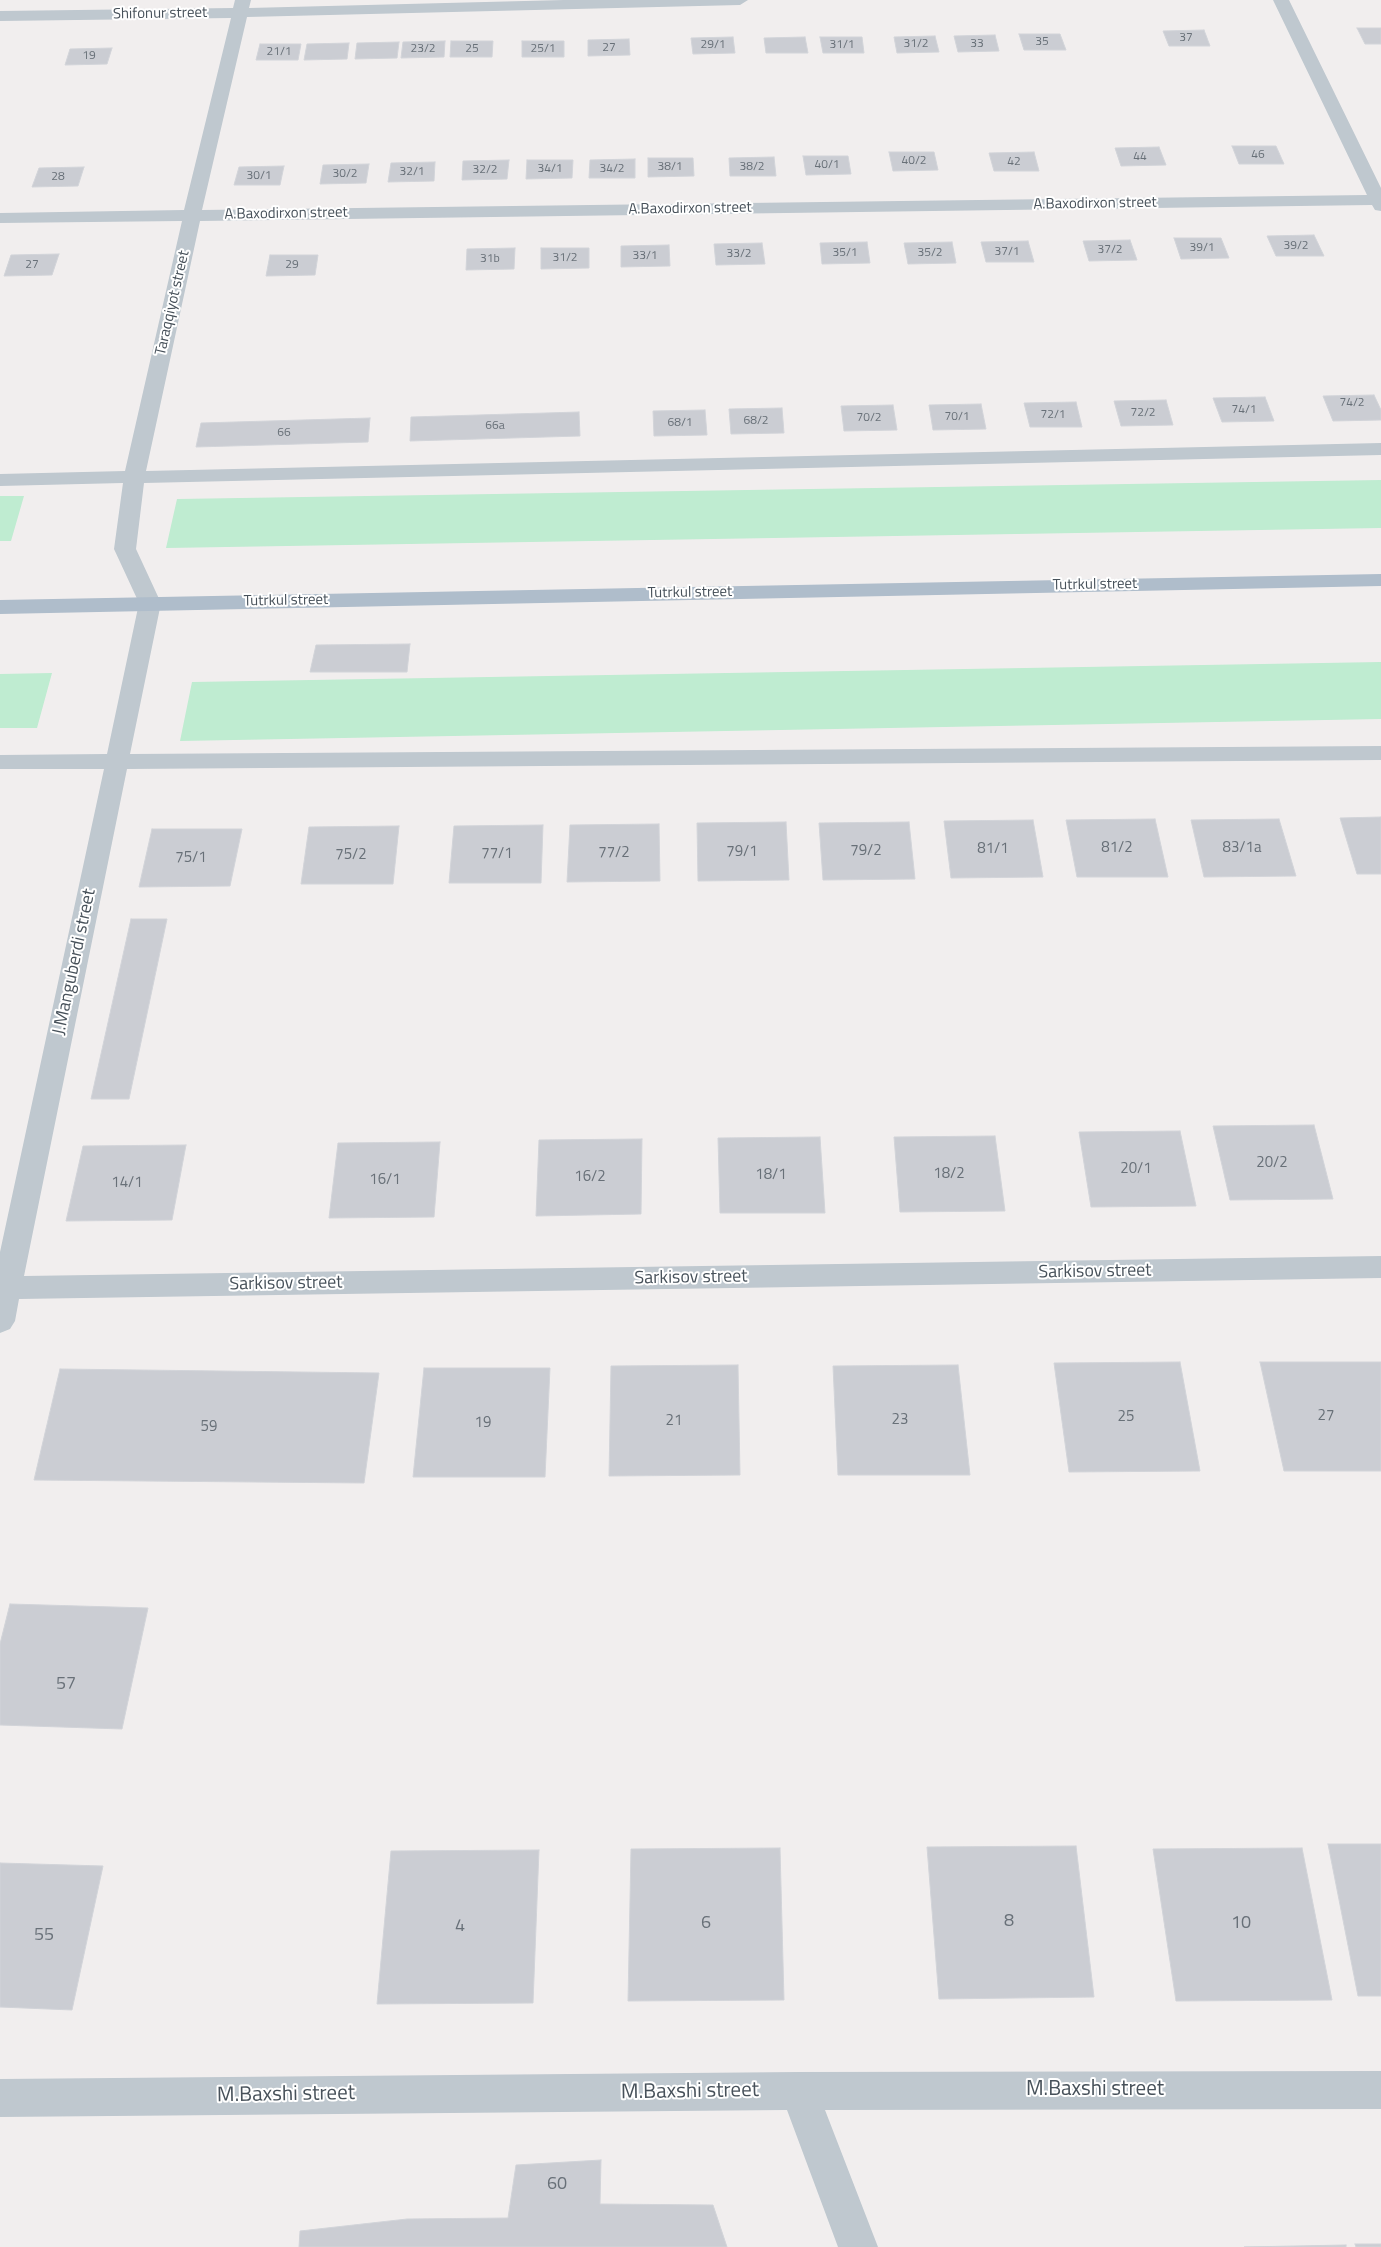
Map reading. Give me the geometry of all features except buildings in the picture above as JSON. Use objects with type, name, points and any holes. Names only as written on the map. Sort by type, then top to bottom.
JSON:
[{"type":"main road","name":"Tutrkul street","points":[[0,606],[1381,580]]},
{"type":"street","name":"Shifonur street","points":[[0,16],[242,6],[740,0]]},
{"type":"street","points":[[1281,0],[1380,202]]},
{"type":"street","name":"Taraqqiyot street","points":[[150,603],[126,549],[134,477],[192,215],[242,6]]},
{"type":"street","name":"A.Baxodirxon street","points":[[0,218],[1380,202]]},
{"type":"street","points":[[0,480],[1381,449]]},
{"type":"street","name":"J.Manguberdi street","points":[[0,1321],[4,1288],[150,603]]},
{"type":"street","points":[[0,762],[1381,753]]},
{"type":"street","name":"Sarkisov street","points":[[4,1288],[1381,1268]]},
{"type":"street","name":"M.Baxshi street","points":[[0,2098],[799,2091],[1381,2090]]},
{"type":"street","points":[[799,2091],[858,2247]]},
{"type":"green space","points":[[1381,480],[1381,528],[166,548],[177,499]]},
{"type":"green space","points":[[0,496],[24,496],[11,541],[0,541]]},
{"type":"green space","points":[[1381,662],[1381,719],[180,741],[192,682]]},
{"type":"green space","points":[[52,673],[37,728],[0,728],[0,674]]}]
